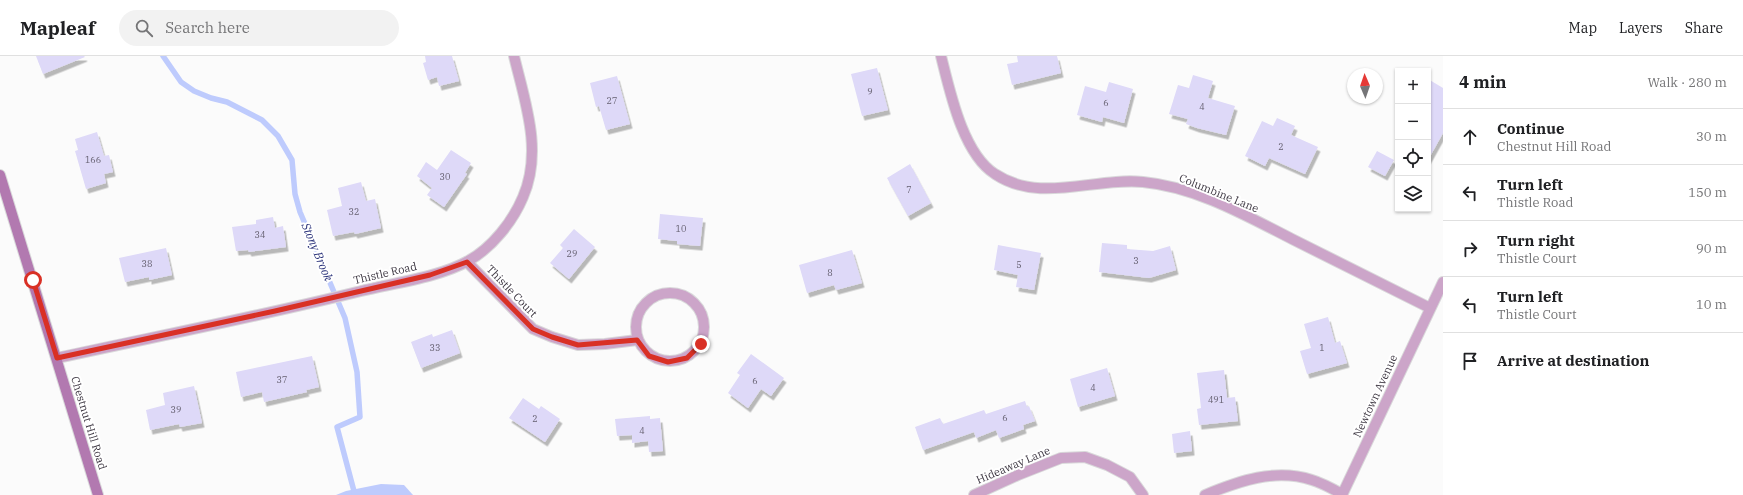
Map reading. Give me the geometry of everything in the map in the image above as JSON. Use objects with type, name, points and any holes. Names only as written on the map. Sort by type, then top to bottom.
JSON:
[{"type":"main road","name":"Chestnut Hill Road","points":[[0,175],[98,495]]},
{"type":"street","name":"Thistle Road","points":[[57,358],[430,275],[467,262],[484,251],[506,224],[521,201],[528,182],[533,150],[532,133],[514,56]]},
{"type":"street","name":"Columbine Lane","points":[[941,56],[968,141],[978,159],[985,167],[1007,181],[1038,188],[1058,188],[1124,181],[1169,186],[1234,210],[1430,308]]},
{"type":"street","name":"Thistle Court","points":[[467,262],[533,329],[578,345],[637,340]]},
{"type":"street","name":"Newtown Avenue","points":[[1342,495],[1443,282]]},
{"type":"street","points":[[662,293],[682,294],[698,306],[705,324],[701,344],[687,358],[668,362],[649,356],[637,340],[635,320],[644,303],[662,293]]},
{"type":"street","name":"Hideaway Lane","points":[[974,495],[1018,474],[1061,458],[1085,457],[1130,476],[1144,495]]},
{"type":"street","points":[[1205,495],[1248,480],[1271,476],[1292,475],[1313,480],[1342,495]]},
{"type":"water","points":[[381,484],[404,485],[413,495],[336,495],[346,491]]},
{"type":"building","points":[[36,56],[84,56],[85,57],[43,74]]},
{"type":"building","points":[[425,56],[452,56],[459,81],[439,86],[437,77],[428,80],[423,63],[426,62]]},
{"type":"building","points":[[1017,56],[1057,56],[1061,73],[1012,85],[1007,64],[1018,62]]},
{"type":"building","points":[[877,68],[888,110],[862,116],[851,74]]},
{"type":"building","points":[[1193,75],[1213,81],[1208,98],[1235,106],[1226,135],[1186,124],[1188,119],[1169,114],[1178,85],[1189,88]]},
{"type":"building","points":[[617,76],[630,124],[606,130],[599,106],[596,107],[590,83]]},
{"type":"building","points":[[1431,81],[1443,88],[1443,133],[1431,155]]},
{"type":"building","points":[[1109,82],[1133,89],[1124,123],[1103,117],[1102,122],[1077,115],[1085,86],[1106,92]]},
{"type":"building","points":[[1277,118],[1295,126],[1291,135],[1318,147],[1305,174],[1269,158],[1265,166],[1245,156],[1262,121],[1273,126]]},
{"type":"building","points":[[97,132],[104,156],[109,155],[113,172],[104,174],[106,183],[86,189],[75,151],[78,150],[75,139]]},
{"type":"building","points":[[451,150],[471,163],[465,173],[467,174],[444,207],[427,195],[432,188],[417,176],[426,162],[437,170]]},
{"type":"building","points":[[1377,151],[1394,160],[1385,176],[1368,167]]},
{"type":"building","points":[[910,164],[931,203],[908,216],[887,178]]},
{"type":"building","points":[[361,182],[366,201],[375,199],[381,228],[355,234],[354,232],[333,236],[327,210],[342,206],[338,188]]},
{"type":"building","points":[[660,214],[703,218],[700,246],[677,244],[677,241],[658,239]]},
{"type":"building","points":[[273,217],[275,228],[283,226],[286,247],[249,252],[248,250],[236,251],[232,227],[256,224],[256,220]]},
{"type":"building","points":[[574,229],[595,247],[569,279],[550,263],[563,248],[560,245]]},
{"type":"building","points":[[1102,243],[1127,245],[1127,249],[1153,251],[1170,246],[1176,270],[1149,278],[1099,272]]},
{"type":"building","points":[[998,245],[1041,253],[1034,290],[1016,287],[1018,275],[994,270]]},
{"type":"building","points":[[166,248],[172,275],[149,280],[149,277],[125,282],[119,258]]},
{"type":"building","points":[[852,250],[862,283],[836,290],[834,285],[807,293],[799,265]]},
{"type":"building","points":[[1328,317],[1335,343],[1340,341],[1347,363],[1307,374],[1300,351],[1311,348],[1304,324]]},
{"type":"building","points":[[452,330],[460,353],[421,368],[411,342],[432,334],[433,337]]},
{"type":"building","points":[[751,354],[784,378],[771,396],[761,389],[748,408],[728,393],[740,375],[737,373]]},
{"type":"building","points":[[312,356],[319,387],[306,390],[307,392],[264,402],[262,392],[241,397],[236,372]]},
{"type":"building","points":[[1107,368],[1115,396],[1078,407],[1070,379]]},
{"type":"building","points":[[1224,370],[1227,398],[1235,397],[1238,421],[1199,425],[1197,409],[1201,408],[1197,373]]},
{"type":"building","points":[[194,386],[202,423],[180,427],[179,424],[150,430],[146,410],[165,405],[163,393]]},
{"type":"building","points":[[523,398],[539,409],[541,406],[560,419],[545,442],[509,418]]},
{"type":"building","points":[[1025,401],[1027,407],[1029,406],[1035,421],[1023,425],[1024,429],[999,438],[996,430],[976,438],[974,432],[923,450],[915,427],[940,418],[943,424],[984,410],[986,414]]},
{"type":"building","points":[[650,416],[650,419],[660,418],[663,451],[649,452],[648,441],[632,443],[632,435],[617,436],[615,419]]},
{"type":"building","points":[[1190,431],[1192,451],[1174,453],[1172,434]]},
{"type":"waterway","name":"Stony Brook","points":[[163,56],[181,82],[194,91],[211,98],[227,102],[262,120],[278,136],[292,160],[295,194],[300,212],[345,318],[357,372],[360,417],[337,427],[355,495]]},
{"type":"route","points":[[33,280],[57,358],[275,311],[430,275],[467,262],[521,319],[533,329],[552,337],[578,345],[637,340],[649,356],[668,362],[687,358],[701,344]]}]
